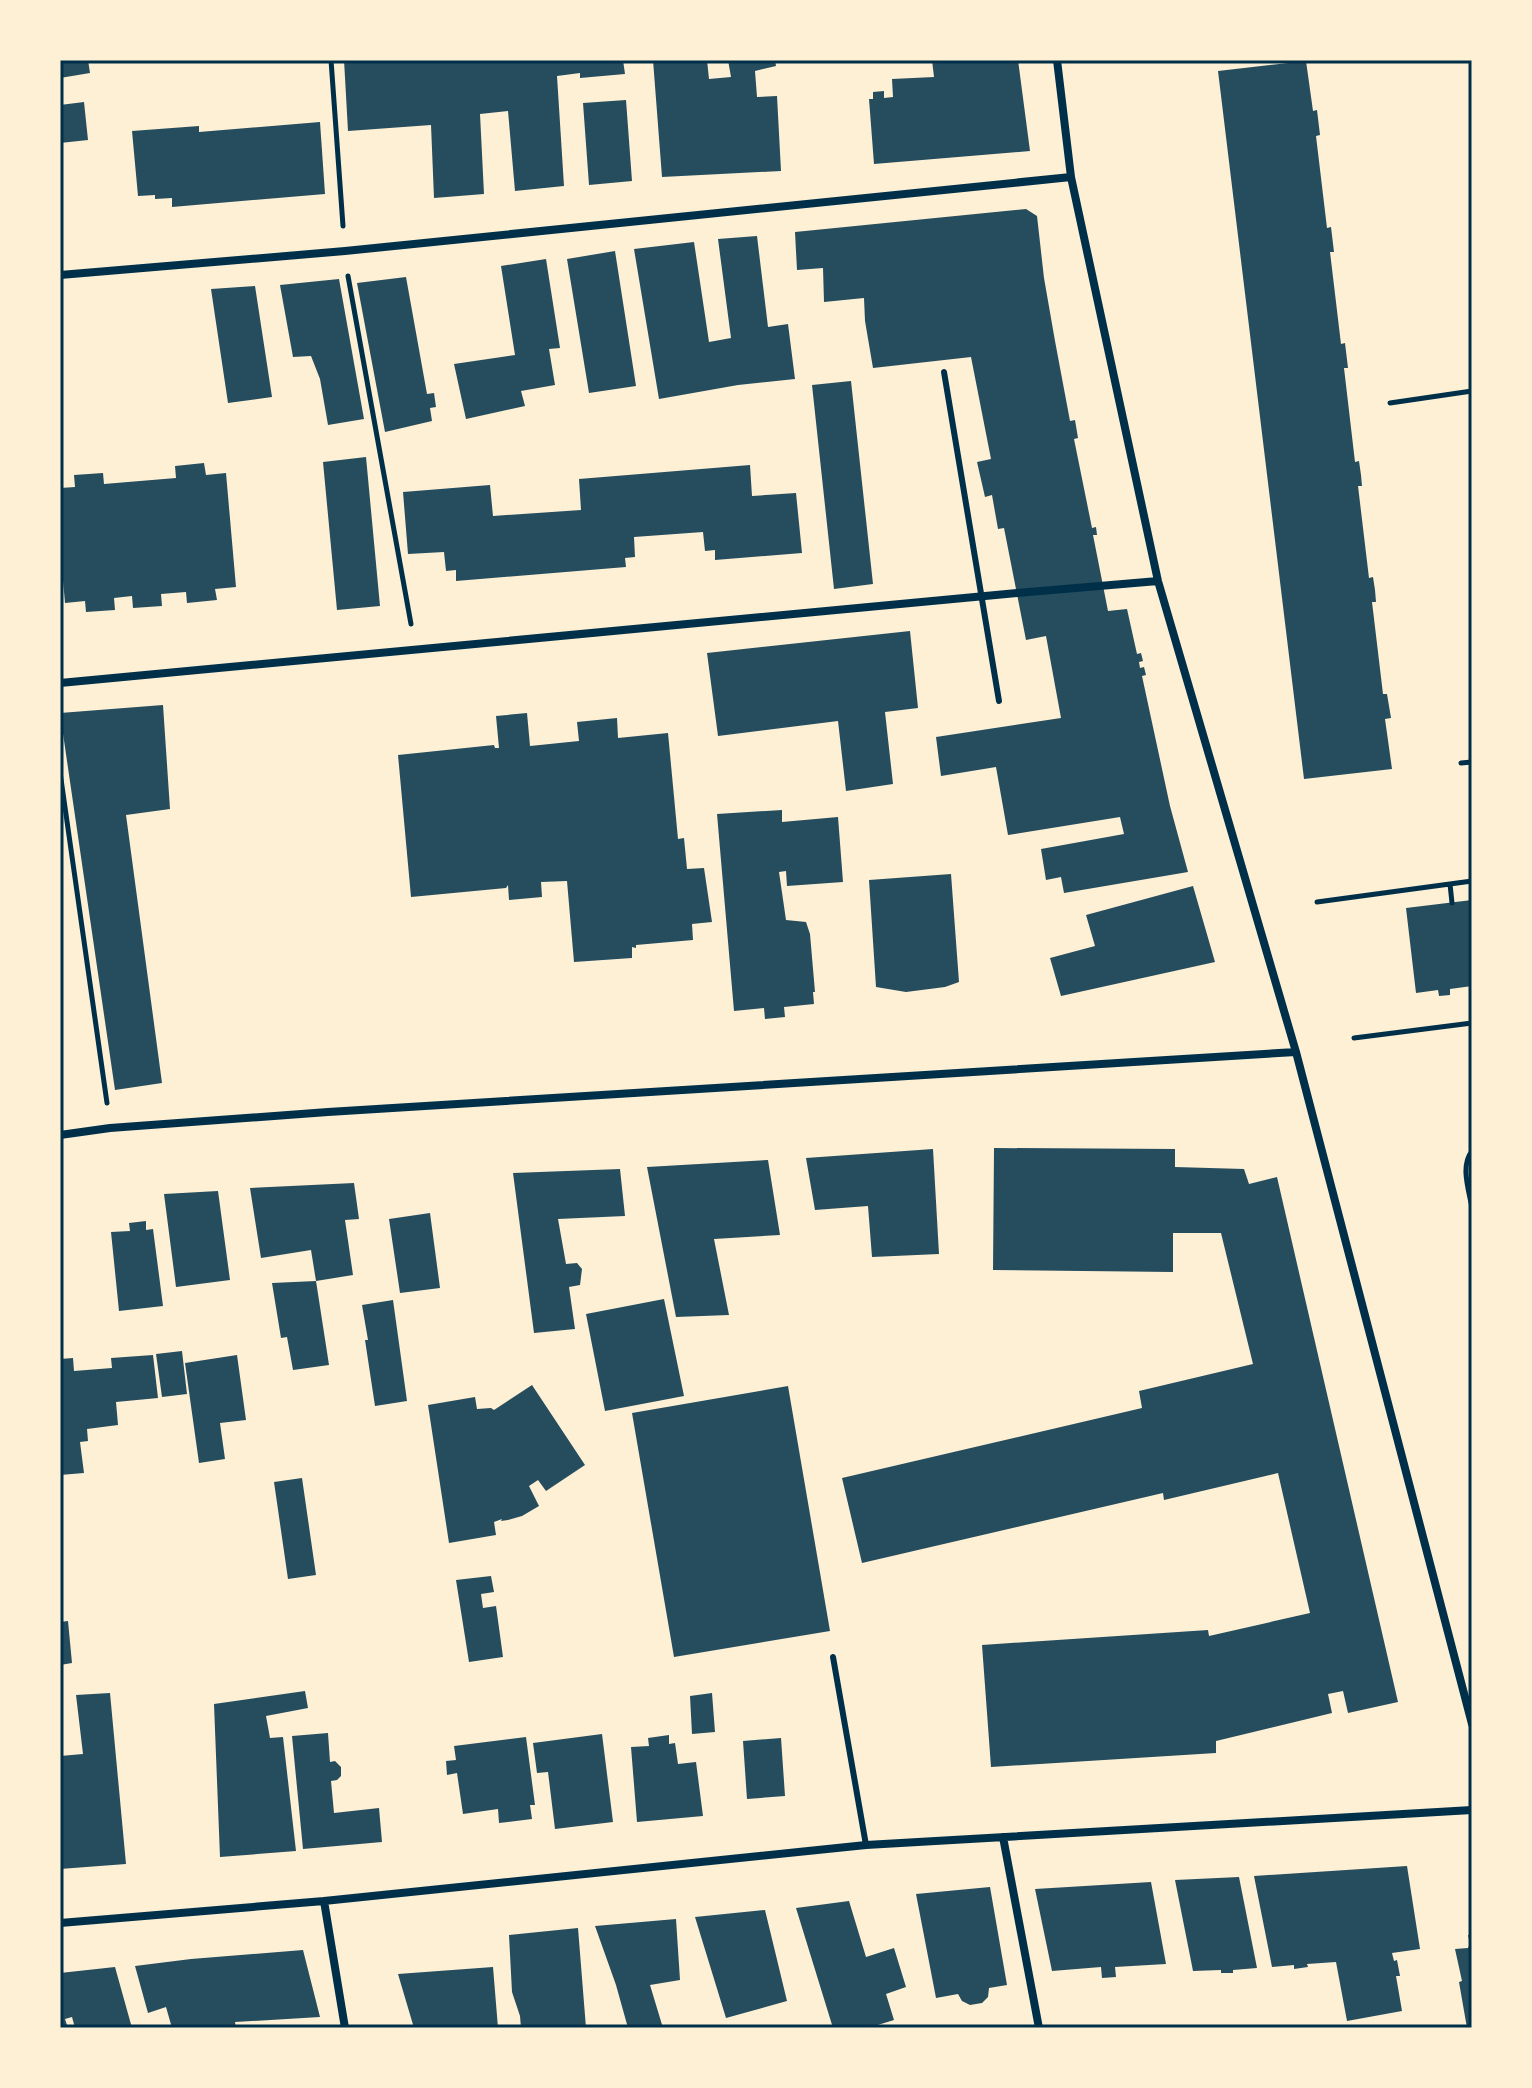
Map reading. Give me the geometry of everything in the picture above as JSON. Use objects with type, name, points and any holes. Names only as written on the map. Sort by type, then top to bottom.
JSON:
[{"type":"street","points":[[1057,60],[1071,177],[1158,581],[1296,1052],[1472,1724]]},
{"type":"street","points":[[60,275],[345,251],[1071,177]]},
{"type":"street","points":[[60,683],[1158,581]]},
{"type":"street","points":[[60,1135],[110,1128],[328,1112],[1296,1052]]},
{"type":"street","points":[[60,1923],[324,1901],[866,1845],[1472,1810]]},
{"type":"street","points":[[1003,1837],[1039,2028]]},
{"type":"street","points":[[324,1901],[345,2028]]},
{"type":"lane","points":[[944,372],[999,701]]},
{"type":"lane","points":[[833,1657],[866,1845]]},
{"type":"path","points":[[331,60],[345,251],[415,649]]},
{"type":"path","points":[[1390,403],[1472,391]]},
{"type":"path","points":[[1461,763],[1472,762]]},
{"type":"path","points":[[60,772],[110,1128]]},
{"type":"path","points":[[1317,902],[1472,881]]},
{"type":"path","points":[[1450,884],[1452,903]]},
{"type":"path","points":[[1354,1038],[1472,1023]]},
{"type":"path","points":[[1472,1151],[1465,1167],[1472,1208]]},
{"type":"building","points":[[60,60],[88,60],[90,73],[60,78]]},
{"type":"building","points":[[344,60],[623,60],[625,74],[580,78],[580,73],[557,76],[564,186],[515,191],[508,111],[480,114],[484,194],[434,198],[431,125],[348,131]]},
{"type":"building","points":[[653,60],[707,60],[709,79],[731,77],[728,60],[775,60],[776,66],[755,71],[757,97],[777,96],[781,171],[662,177]]},
{"type":"building","points":[[932,60],[1018,60],[1030,151],[874,164],[869,99],[873,99],[873,92],[884,91],[884,98],[893,97],[892,79],[934,77]]},
{"type":"building","points":[[1306,61],[1313,111],[1317,110],[1320,135],[1316,136],[1327,228],[1331,227],[1334,252],[1330,252],[1341,344],[1345,343],[1348,368],[1344,368],[1355,462],[1359,461],[1361,475],[1362,486],[1358,486],[1369,578],[1373,577],[1375,590],[1376,602],[1372,602],[1383,694],[1387,694],[1391,718],[1385,719],[1392,769],[1304,779],[1218,71]]},
{"type":"building","points":[[626,100],[632,181],[589,185],[583,103]]},
{"type":"building","points":[[84,102],[88,140],[60,143],[60,105]]},
{"type":"building","points":[[320,122],[325,194],[172,207],[172,198],[138,196],[132,131],[199,126],[199,132]]},
{"type":"building","points":[[1026,209],[1037,216],[1055,341],[1070,421],[1075,420],[1078,438],[1074,439],[1092,528],[1096,527],[1097,535],[1093,535],[1108,611],[1127,609],[1137,654],[1141,653],[1143,661],[1139,662],[1140,668],[1144,667],[1146,675],[1142,676],[1170,806],[1188,872],[1064,893],[1061,877],[1046,880],[1041,849],[1124,834],[1120,817],[1008,835],[996,767],[941,776],[936,737],[1061,718],[1046,636],[1026,640],[1004,528],[998,529],[992,495],[985,497],[977,462],[991,459],[971,357],[873,368],[864,298],[824,302],[823,268],[797,270],[795,232]]},
{"type":"building","points":[[757,236],[768,327],[788,324],[795,379],[659,399],[634,249],[694,242],[709,342],[731,338],[718,239]]},
{"type":"building","points":[[615,251],[636,386],[589,393],[567,259]]},
{"type":"building","points":[[546,259],[560,348],[549,349],[555,385],[521,391],[525,406],[466,419],[454,364],[515,355],[501,266]]},
{"type":"building","points":[[406,277],[427,394],[434,393],[436,407],[430,408],[432,421],[385,432],[357,283]]},
{"type":"building","points":[[339,279],[364,419],[328,425],[320,379],[311,356],[293,357],[280,285]]},
{"type":"building","points":[[255,286],[272,397],[228,403],[211,289]]},
{"type":"building","points":[[851,381],[873,584],[834,589],[812,385]]},
{"type":"building","points":[[366,457],[380,606],[337,610],[323,462]]},
{"type":"building","points":[[204,463],[206,475],[226,473],[236,587],[215,589],[217,600],[187,603],[186,592],[161,594],[162,606],[133,608],[132,596],[114,598],[115,610],[86,612],[85,601],[65,603],[60,547],[60,488],[75,487],[74,475],[103,473],[104,484],[176,478],[175,466]]},
{"type":"building","points":[[750,465],[752,496],[796,493],[802,553],[715,560],[715,550],[705,551],[703,532],[634,537],[635,557],[625,558],[626,567],[456,581],[456,570],[446,571],[444,552],[408,554],[403,492],[490,485],[493,516],[581,510],[579,479]]},
{"type":"building","points":[[910,631],[918,708],[885,712],[893,784],[846,791],[838,721],[718,736],[707,653]]},
{"type":"building","points":[[163,705],[170,809],[126,815],[162,1083],[115,1090],[60,713]]},
{"type":"building","points":[[527,713],[530,746],[579,741],[577,722],[617,718],[618,738],[668,733],[678,839],[684,838],[687,869],[704,868],[712,922],[692,924],[693,940],[636,945],[636,948],[632,947],[632,958],[574,962],[567,881],[541,882],[542,897],[509,900],[508,885],[506,888],[411,897],[398,755],[494,745],[499,748],[496,716]]},
{"type":"building","points":[[782,810],[782,822],[838,817],[843,882],[787,886],[786,871],[779,872],[786,920],[806,922],[810,934],[814,1004],[784,1007],[785,1017],[765,1019],[764,1008],[734,1011],[717,814]]},
{"type":"building","points":[[951,874],[959,982],[906,992],[876,987],[869,880]]},
{"type":"building","points":[[1193,886],[1215,962],[1061,996],[1050,958],[1095,946],[1086,915]]},
{"type":"building","points":[[1472,900],[1472,986],[1450,989],[1450,995],[1439,996],[1438,990],[1416,993],[1406,908]]},
{"type":"building","points":[[994,1148],[1175,1149],[1175,1167],[1244,1169],[1249,1184],[1277,1177],[1398,1702],[1348,1713],[1343,1691],[1328,1694],[1332,1713],[1216,1741],[1216,1753],[991,1767],[982,1645],[1208,1630],[1209,1636],[1310,1613],[1278,1473],[1164,1500],[1163,1493],[862,1563],[842,1478],[1142,1408],[1139,1391],[1253,1364],[1221,1233],[1173,1233],[1173,1272],[993,1270]]},
{"type":"building","points":[[933,1149],[939,1254],[872,1257],[868,1206],[815,1210],[806,1158]]},
{"type":"building","points":[[768,1160],[780,1235],[714,1239],[729,1315],[676,1317],[647,1167]]},
{"type":"building","points":[[620,1169],[625,1216],[558,1219],[566,1264],[577,1263],[582,1269],[580,1285],[569,1287],[575,1329],[534,1333],[513,1173]]},
{"type":"building","points":[[354,1183],[359,1219],[345,1220],[353,1275],[316,1281],[311,1250],[261,1258],[250,1188]]},
{"type":"building","points":[[218,1191],[230,1280],[176,1287],[164,1194]]},
{"type":"building","points":[[430,1213],[440,1288],[400,1293],[389,1219]]},
{"type":"building","points":[[146,1221],[146,1230],[153,1229],[163,1306],[119,1311],[111,1232],[130,1231],[129,1223]]},
{"type":"building","points":[[316,1281],[329,1365],[293,1370],[287,1337],[281,1338],[272,1283]]},
{"type":"building","points":[[664,1299],[684,1396],[605,1411],[586,1314]]},
{"type":"building","points":[[393,1300],[407,1401],[375,1406],[362,1305]]},
{"type":"building","points":[[182,1351],[187,1394],[162,1397],[156,1354]]},
{"type":"building","points":[[153,1355],[158,1398],[116,1402],[118,1425],[87,1429],[88,1441],[80,1442],[84,1473],[60,1475],[60,1359],[73,1358],[74,1371],[112,1368],[111,1358]]},
{"type":"building","points":[[237,1355],[246,1420],[220,1423],[225,1459],[199,1463],[185,1363]]},
{"type":"building","points":[[532,1385],[585,1465],[546,1491],[538,1480],[529,1486],[539,1506],[522,1516],[494,1522],[496,1535],[449,1543],[428,1405],[475,1397],[477,1409],[494,1410]]},
{"type":"building","points":[[788,1386],[830,1631],[674,1657],[632,1413]]},
{"type":"building","points":[[302,1478],[316,1575],[288,1579],[274,1482]]},
{"type":"building","points":[[491,1576],[494,1592],[481,1594],[483,1608],[496,1606],[503,1657],[469,1662],[456,1580]]},
{"type":"building","points":[[68,1621],[72,1663],[60,1665],[60,1622]]},
{"type":"building","points":[[305,1691],[308,1708],[266,1716],[270,1738],[283,1737],[296,1851],[220,1857],[214,1704]]},
{"type":"building","points":[[110,1693],[126,1864],[60,1869],[60,1756],[83,1754],[76,1695]]},
{"type":"building","points":[[712,1693],[715,1732],[692,1734],[690,1696]]},
{"type":"building","points":[[328,1733],[330,1762],[335,1761],[341,1767],[341,1776],[331,1781],[334,1813],[379,1808],[382,1842],[303,1849],[292,1736]]},
{"type":"building","points":[[602,1734],[613,1822],[555,1829],[548,1772],[537,1773],[533,1743]]},
{"type":"building","points":[[669,1735],[669,1744],[675,1743],[678,1764],[696,1762],[703,1816],[637,1822],[631,1747],[649,1746],[648,1738]]},
{"type":"building","points":[[526,1737],[535,1805],[530,1805],[532,1819],[499,1823],[498,1809],[463,1814],[457,1773],[447,1775],[446,1761],[456,1760],[454,1746]]},
{"type":"building","points":[[781,1738],[785,1796],[747,1799],[743,1741]]},
{"type":"building","points":[[1407,1866],[1420,1949],[1392,1953],[1394,1961],[1397,1960],[1400,1976],[1396,1976],[1402,2011],[1347,2021],[1336,1962],[1307,1964],[1308,1967],[1294,1969],[1294,1965],[1272,1967],[1254,1876]]},
{"type":"building","points":[[1239,1877],[1257,1968],[1233,1970],[1233,1973],[1193,1971],[1175,1880]]},
{"type":"building","points":[[1151,1882],[1166,1964],[1115,1967],[1116,1977],[1102,1978],[1101,1967],[1052,1971],[1035,1889]]},
{"type":"building","points":[[990,1887],[1007,1985],[989,1988],[988,1997],[982,2003],[970,2005],[962,2001],[958,1994],[936,1998],[916,1894]]},
{"type":"building","points":[[849,1901],[866,1957],[894,1948],[906,1987],[886,1994],[894,2020],[868,2028],[833,2028],[796,1908]]},
{"type":"building","points":[[765,1910],[787,2001],[726,2018],[695,1917]]},
{"type":"building","points":[[676,1919],[680,1980],[650,1985],[663,2028],[628,2028],[595,1926]]},
{"type":"building","points":[[578,1928],[586,2028],[521,2028],[512,1992],[509,1935]]},
{"type":"building","points":[[1468,1935],[1472,1935],[1472,2028],[1467,2028],[1455,1949],[1468,1948]]},
{"type":"building","points":[[303,1950],[320,2017],[235,2022],[236,2028],[172,2028],[166,2007],[148,2013],[135,1966],[191,1959]]},
{"type":"building","points":[[115,1967],[132,2028],[75,2028],[72,2017],[65,2019],[68,2028],[60,2028],[60,1973]]},
{"type":"building","points":[[493,1967],[498,2028],[414,2028],[398,1974]]}]
